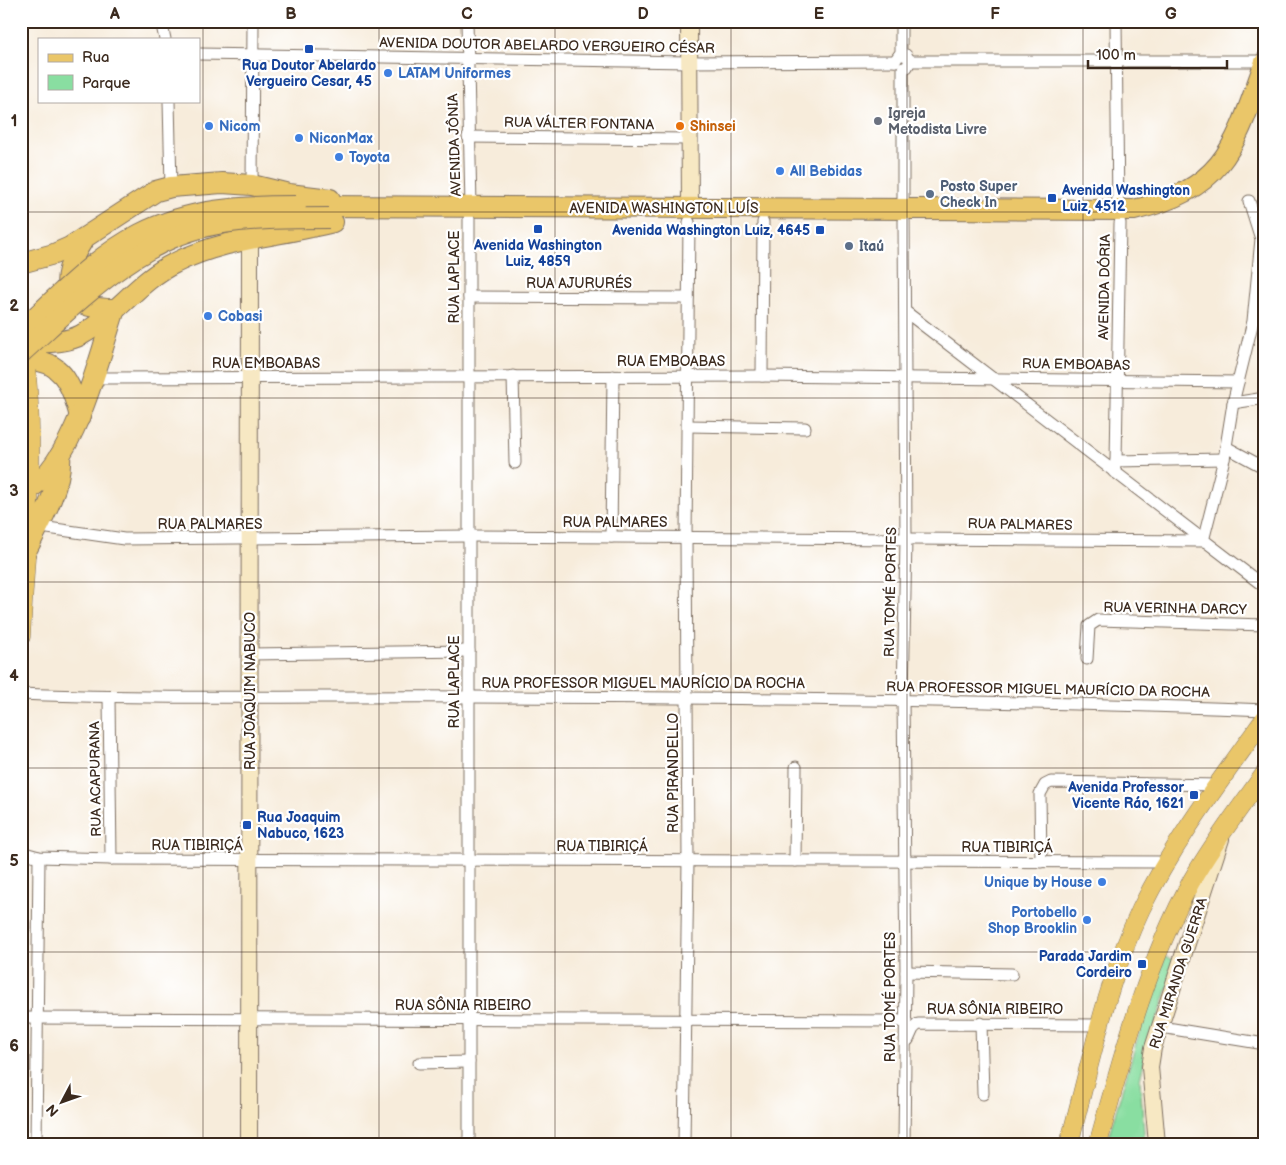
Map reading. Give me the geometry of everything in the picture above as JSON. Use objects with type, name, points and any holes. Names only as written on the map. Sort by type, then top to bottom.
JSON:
[{"type":"highway","name":"AVENIDA WASHINGTON LUÍS","points":[[1119,217],[1134,210],[1177,197],[1210,175],[1234,142],[1265,62]]},
{"type":"highway","name":"AVENIDA WASHINGTON LUÍS","points":[[22,347],[130,259],[164,241],[187,232],[219,224],[321,212],[904,215],[1150,219],[1176,211],[1211,191],[1237,158],[1264,103]]},
{"type":"highway","points":[[21,263],[62,251],[84,239],[156,191],[171,187],[222,182],[252,185],[289,194],[327,198],[348,212]]},
{"type":"highway","points":[[22,347],[73,338],[88,331],[143,284],[172,264],[200,252],[250,238],[300,230],[348,212]]},
{"type":"highway","name":"AVENIDA WASHINGTON LUÍS","points":[[689,215],[763,222],[904,215]]},
{"type":"highway","points":[[84,239],[69,266],[67,276],[71,294],[83,306],[96,309],[115,308]]},
{"type":"highway","points":[[25,491],[38,482],[60,454],[80,417],[115,308]]},
{"type":"highway","points":[[22,347],[42,362],[54,367],[65,377],[74,394],[80,417]]},
{"type":"highway","points":[[25,553],[32,526],[56,485],[61,466],[60,454]]},
{"type":"main road","points":[[22,347],[30,435],[25,491],[32,526]]},
{"type":"main road","points":[[21,637],[25,553]]},
{"type":"main road","points":[[1068,1144],[1122,957],[1141,910],[1165,862],[1265,718]]},
{"type":"main road","points":[[1098,1144],[1129,1034],[1152,968],[1192,881],[1265,773]]},
{"type":"street","points":[[161,21],[164,38]]},
{"type":"street","points":[[252,185],[253,21]]},
{"type":"street","name":"AVENIDA JÔNIA","points":[[467,21],[466,58],[470,213]]},
{"type":"street","points":[[689,21],[689,215]]},
{"type":"street","name":"RUA TOMÉ PORTES","points":[[901,21],[906,312],[906,538],[903,699],[906,972],[904,1144]]},
{"type":"street","name":"AVENIDA DÓRIA","points":[[1115,466],[1118,380],[1119,217],[1116,21]]},
{"type":"street","name":"AVENIDA DOUTOR ABELARDO VERGUEIRO CÉSAR","points":[[200,54],[689,62],[1117,60],[1265,62]]},
{"type":"street","points":[[169,102],[171,187]]},
{"type":"street","name":"RUA VÁLTER FONTANA","points":[[468,136],[690,139]]},
{"type":"street","points":[[1204,540],[1224,459],[1238,382],[1259,320],[1263,238],[1249,201]]},
{"type":"street","name":"RUA LAPLACE","points":[[469,1144],[470,213]]},
{"type":"street","name":"RUA PIRANDELLO","points":[[684,1144],[688,861],[686,537],[689,215]]},
{"type":"street","points":[[762,376],[763,222]]},
{"type":"street","name":"RUA JOAQUIM NABUCO","points":[[249,1144],[250,238]]},
{"type":"street","name":"RUA AJURURÉS","points":[[469,297],[688,298]]},
{"type":"street","points":[[906,312],[992,378],[1115,466],[1204,540],[1265,587]]},
{"type":"street","points":[[513,376],[515,463]]},
{"type":"street","points":[[611,536],[613,376]]},
{"type":"street","name":"RUA EMBOABAS","points":[[104,378],[762,376],[1238,382]]},
{"type":"street","points":[[1233,403],[1265,398]]},
{"type":"street","points":[[688,426],[805,428]]},
{"type":"street","points":[[1226,447],[1265,468]]},
{"type":"street","points":[[1115,466],[1224,459]]},
{"type":"street","name":"RUA PALMARES","points":[[32,526],[124,539],[250,540],[469,536],[611,536],[1204,540]]},
{"type":"street","name":"RUA VERINHA DARCY","points":[[1087,659],[1089,626],[1098,620],[1265,625]]},
{"type":"street","points":[[250,654],[469,651]]},
{"type":"street","name":"RUA PROFESSOR MIGUEL MAURÍCIO DA ROCHA","points":[[21,694],[109,698],[250,699],[469,697],[688,700],[903,699],[1265,710]]},
{"type":"street","name":"RUA ACAPURANA","points":[[109,698],[112,859]]},
{"type":"street","points":[[795,861],[796,767]]},
{"type":"street","points":[[1041,862],[1040,794],[1045,784],[1050,782],[1217,785]]},
{"type":"street","name":"RUA MIRANDA GUERRA","points":[[1157,1144],[1150,1067],[1153,1048],[1222,834]]},
{"type":"street","name":"RUA TIBIRIÇÁ","points":[[21,852],[40,857],[112,859],[1165,862]]},
{"type":"street","points":[[36,1144],[40,857]]},
{"type":"street","name":"RUA TIBIRIÇÁ","points":[[21,861],[40,857]]},
{"type":"street","points":[[906,972],[1012,974]]},
{"type":"street","name":"RUA SÔNIA RIBEIRO","points":[[21,1018],[906,1021]]},
{"type":"street","points":[[981,1023],[983,1094]]},
{"type":"street","name":"RUA SÔNIA RIBEIRO","points":[[905,1049],[916,1024],[1101,1025]]},
{"type":"street","points":[[1161,1027],[1265,1044]]},
{"type":"street","points":[[419,1062],[469,1062]]},
{"type":"green space","points":[[1165,957],[1177,961],[1147,1050],[1140,1080],[1145,1144],[1106,1144],[1145,1013]]},
{"type":"place","name":"Rua Doutor Abelardo Vergueiro Cesar, 45","points":[[309,49]]},
{"type":"place","name":"LATAM Uniformes","points":[[388,73]]},
{"type":"place","name":"Igreja Metodista Livre","points":[[878,121]]},
{"type":"place","name":"Nicom","points":[[209,126]]},
{"type":"place","name":"Shinsei","points":[[680,126]]},
{"type":"place","name":"NiconMax","points":[[299,138]]},
{"type":"place","name":"Toyota","points":[[339,157]]},
{"type":"place","name":"All Bebidas","points":[[780,171]]},
{"type":"place","name":"Posto Super Check In","points":[[930,194]]},
{"type":"place","name":"Avenida Washington Luiz, 4512","points":[[1052,198]]},
{"type":"place","name":"Avenida Washington Luiz, 4859","points":[[538,229]]},
{"type":"place","name":"Avenida Washington Luiz, 4645","points":[[820,230]]},
{"type":"place","name":"Itaú","points":[[849,246]]},
{"type":"place","name":"Cobasi","points":[[208,316]]},
{"type":"place","name":"Avenida Professor Vicente Ráo, 1621","points":[[1194,795]]},
{"type":"place","name":"Rua Joaquim Nabuco, 1623","points":[[247,825]]},
{"type":"place","name":"Unique by House","points":[[1102,882]]},
{"type":"place","name":"Portobello Shop Brooklin","points":[[1087,920]]},
{"type":"place","name":"Parada Jardim Cordeiro","points":[[1142,964]]}]
